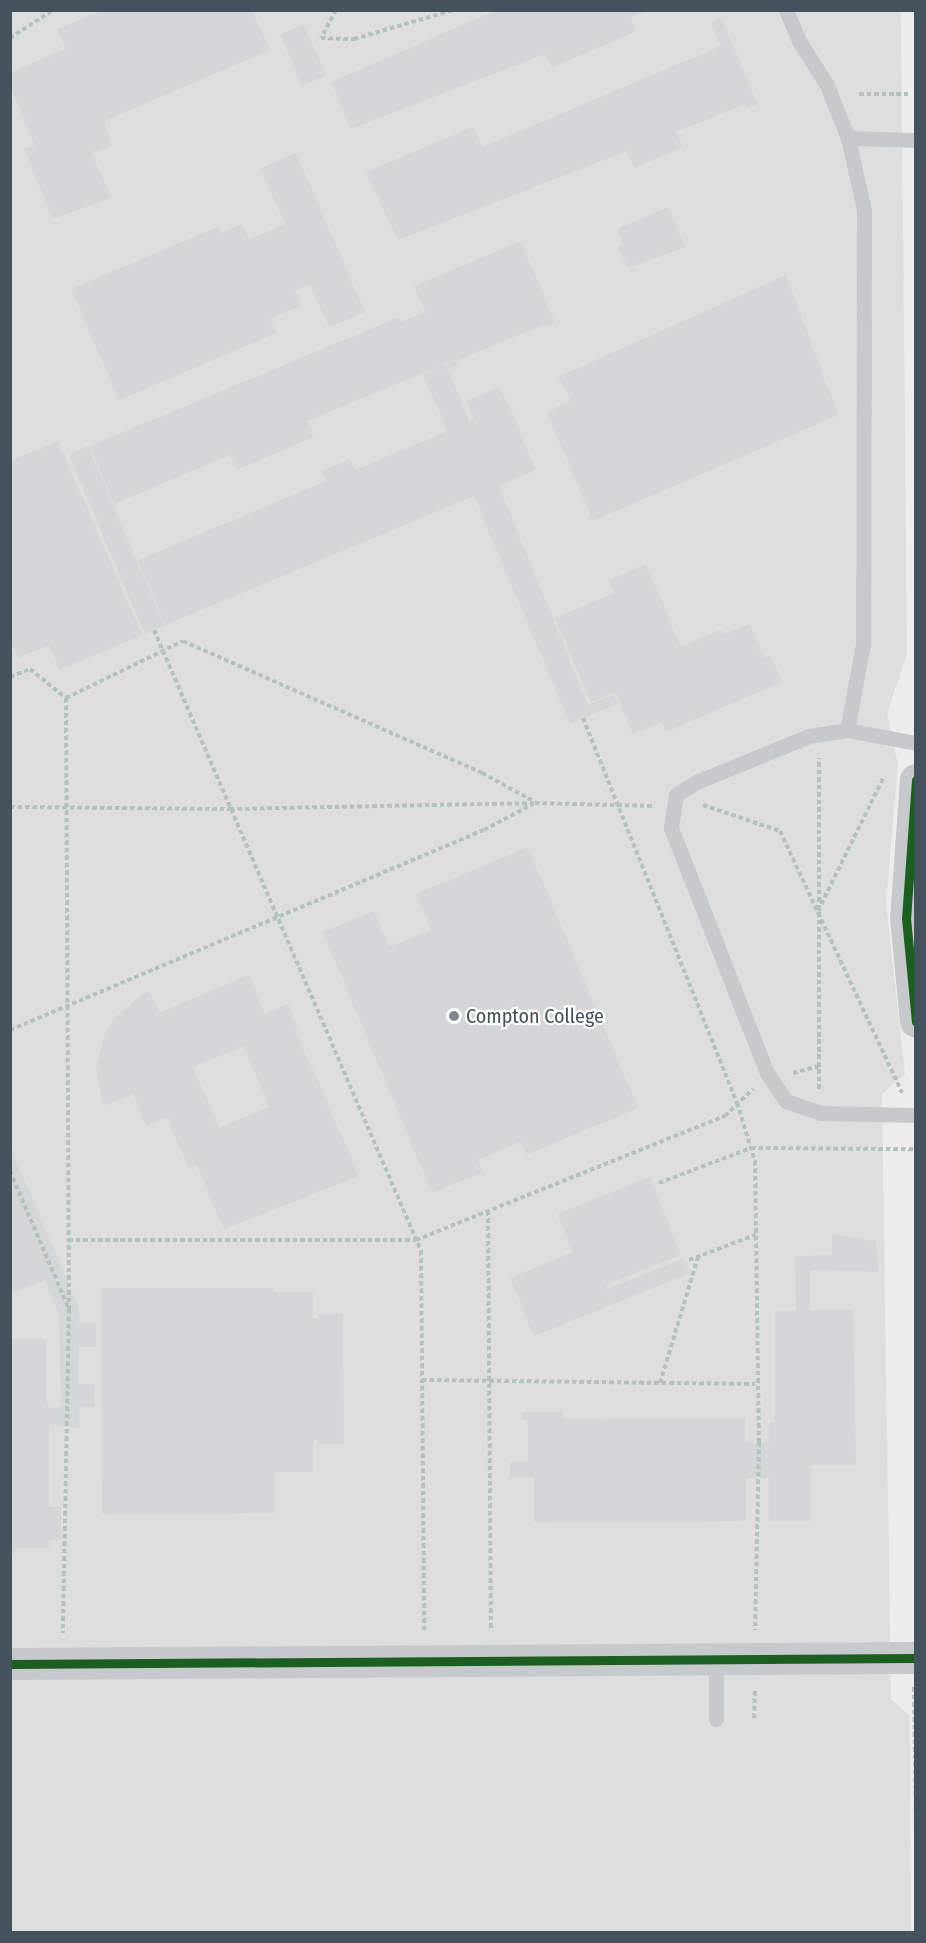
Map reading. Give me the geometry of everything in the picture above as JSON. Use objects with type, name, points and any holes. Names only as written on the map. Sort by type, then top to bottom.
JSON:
[{"type":"street","points":[[902,772],[908,843],[906,918],[915,1022]]},
{"type":"street","points":[[10,1664],[716,1660],[915,1671]]},
{"type":"lane","points":[[786,10],[799,41],[827,86],[848,138],[864,210],[863,644],[847,730]]},
{"type":"lane","points":[[848,138],[915,140]]},
{"type":"lane","points":[[915,743],[847,730],[809,736],[696,782],[676,795],[671,828],[773,1080],[786,1101],[820,1113],[915,1115]]},
{"type":"lane","points":[[716,1660],[716,1719]]},
{"type":"path","points":[[10,39],[53,10]]},
{"type":"path","points":[[336,10],[321,38],[354,39],[453,10]]},
{"type":"path","points":[[859,94],[908,94]]},
{"type":"path","points":[[154,630],[422,1251],[424,1628]]},
{"type":"path","points":[[66,698],[161,649],[183,641],[482,773],[535,803]]},
{"type":"path","points":[[10,677],[30,669],[66,698]]},
{"type":"path","points":[[63,1636],[69,1309],[66,698]]},
{"type":"path","points":[[583,718],[737,1103],[755,1161],[755,1384],[759,1442],[755,1627]]},
{"type":"path","points":[[809,762],[827,756]]},
{"type":"path","points":[[819,758],[820,1113]]},
{"type":"path","points":[[818,911],[902,772]]},
{"type":"path","points":[[713,801],[703,805],[780,831],[902,1094]]},
{"type":"path","points":[[10,1030],[276,915],[484,830],[535,803]]},
{"type":"path","points":[[10,807],[230,809],[535,803],[674,807]]},
{"type":"path","points":[[68,1240],[416,1240],[725,1116],[749,1091],[773,1080],[819,1066]]},
{"type":"path","points":[[659,1183],[751,1148],[913,1149]]},
{"type":"path","points":[[10,1171],[69,1309]]},
{"type":"path","points":[[488,1211],[491,1628]]},
{"type":"path","points":[[689,1260],[755,1235]]},
{"type":"path","points":[[660,1383],[698,1257]]},
{"type":"path","points":[[422,1380],[755,1384]]},
{"type":"path","points":[[915,1671],[915,1834]]},
{"type":"path","points":[[754,1718],[755,1682]]},
{"type":"shaded area","name":"Compton College","points":[[11,11],[901,11],[907,654],[887,713],[898,765],[886,903],[905,1074],[882,1094],[891,1699],[910,1716],[911,1932],[11,1932]]},
{"type":"building","points":[[103,10],[252,10],[270,50],[104,121],[112,146],[92,153],[111,198],[53,219],[24,149],[35,145],[10,87],[10,73],[65,49],[57,29]]},
{"type":"building","points":[[495,11],[648,11],[630,18],[635,32],[551,68],[545,54],[351,129],[331,82]]},
{"type":"building","points":[[721,17],[758,104],[748,109],[745,104],[676,132],[683,147],[634,168],[627,151],[398,240],[366,172],[473,127],[482,147],[721,46],[711,22]]},
{"type":"building","points":[[304,24],[326,76],[302,86],[280,34]]},
{"type":"building","points":[[296,153],[365,312],[329,327],[310,284],[295,290],[301,306],[270,319],[276,333],[119,400],[71,289],[219,226],[222,233],[242,224],[249,240],[285,224],[261,168]]},
{"type":"building","points":[[668,207],[686,247],[628,268],[618,248],[623,245],[617,229]]},
{"type":"building","points":[[521,241],[555,323],[547,327],[545,324],[456,361],[457,365],[449,369],[447,363],[307,421],[314,437],[236,470],[230,455],[114,504],[90,446],[399,317],[401,322],[425,312],[414,286]]},
{"type":"building","points":[[786,275],[838,415],[593,521],[547,413],[571,399],[558,377]]},
{"type":"building","points":[[446,364],[469,421],[474,419],[466,401],[498,388],[509,405],[536,470],[499,486],[588,705],[613,695],[617,704],[570,724],[474,496],[165,625],[138,560],[326,481],[322,471],[350,459],[355,470],[447,431],[423,374]]},
{"type":"building","points":[[58,441],[142,635],[59,670],[49,645],[18,658],[10,640],[10,461]]},
{"type":"building","points":[[88,446],[164,625],[145,634],[69,454]]},
{"type":"building","points":[[646,564],[681,647],[722,629],[724,634],[749,624],[764,658],[771,655],[782,682],[666,732],[661,722],[633,734],[615,692],[591,702],[555,618],[614,593],[608,580]]},
{"type":"building","points":[[528,847],[638,1108],[526,1155],[520,1142],[478,1160],[483,1172],[432,1193],[323,932],[374,911],[389,947],[431,930],[416,894]]},
{"type":"building","points":[[249,975],[265,1014],[288,1004],[298,1028],[295,1029],[359,1176],[224,1229],[196,1164],[188,1168],[167,1117],[146,1126],[133,1094],[103,1106],[96,1068],[105,1033],[116,1016],[149,991],[159,1013]],"holes":[[[244,1046],[269,1107],[219,1128],[193,1067]]]},
{"type":"building","points":[[11,1148],[79,1309],[79,1323],[96,1323],[96,1347],[79,1347],[78,1384],[95,1384],[94,1407],[79,1407],[79,1428],[49,1424],[49,1507],[61,1507],[61,1540],[49,1540],[49,1548],[15,1548],[15,1555],[10,1555],[10,1339],[46,1339],[46,1401],[49,1408],[61,1407],[59,1313],[45,1280],[10,1294]]},
{"type":"building","points":[[650,1177],[681,1255],[606,1285],[607,1289],[684,1258],[690,1273],[534,1336],[510,1278],[573,1252],[557,1214]]},
{"type":"building","points":[[832,1234],[876,1241],[879,1272],[810,1270],[810,1310],[853,1310],[856,1452],[856,1465],[811,1465],[811,1521],[769,1521],[769,1478],[746,1478],[746,1521],[534,1522],[534,1477],[510,1477],[510,1462],[528,1462],[528,1420],[522,1420],[522,1412],[563,1412],[563,1419],[745,1418],[745,1442],[769,1442],[769,1423],[775,1422],[775,1311],[796,1311],[795,1256],[832,1255]]},
{"type":"building","points":[[101,1288],[274,1288],[274,1292],[313,1292],[313,1318],[318,1318],[318,1314],[343,1314],[344,1444],[318,1444],[318,1440],[313,1440],[313,1472],[275,1472],[275,1513],[102,1514]]},
{"type":"cycle path","points":[[916,780],[906,918],[916,1022]]},
{"type":"cycle path","points":[[10,1664],[916,1658]]},
{"type":"place","name":"Compton College","points":[[454,1016]]}]
